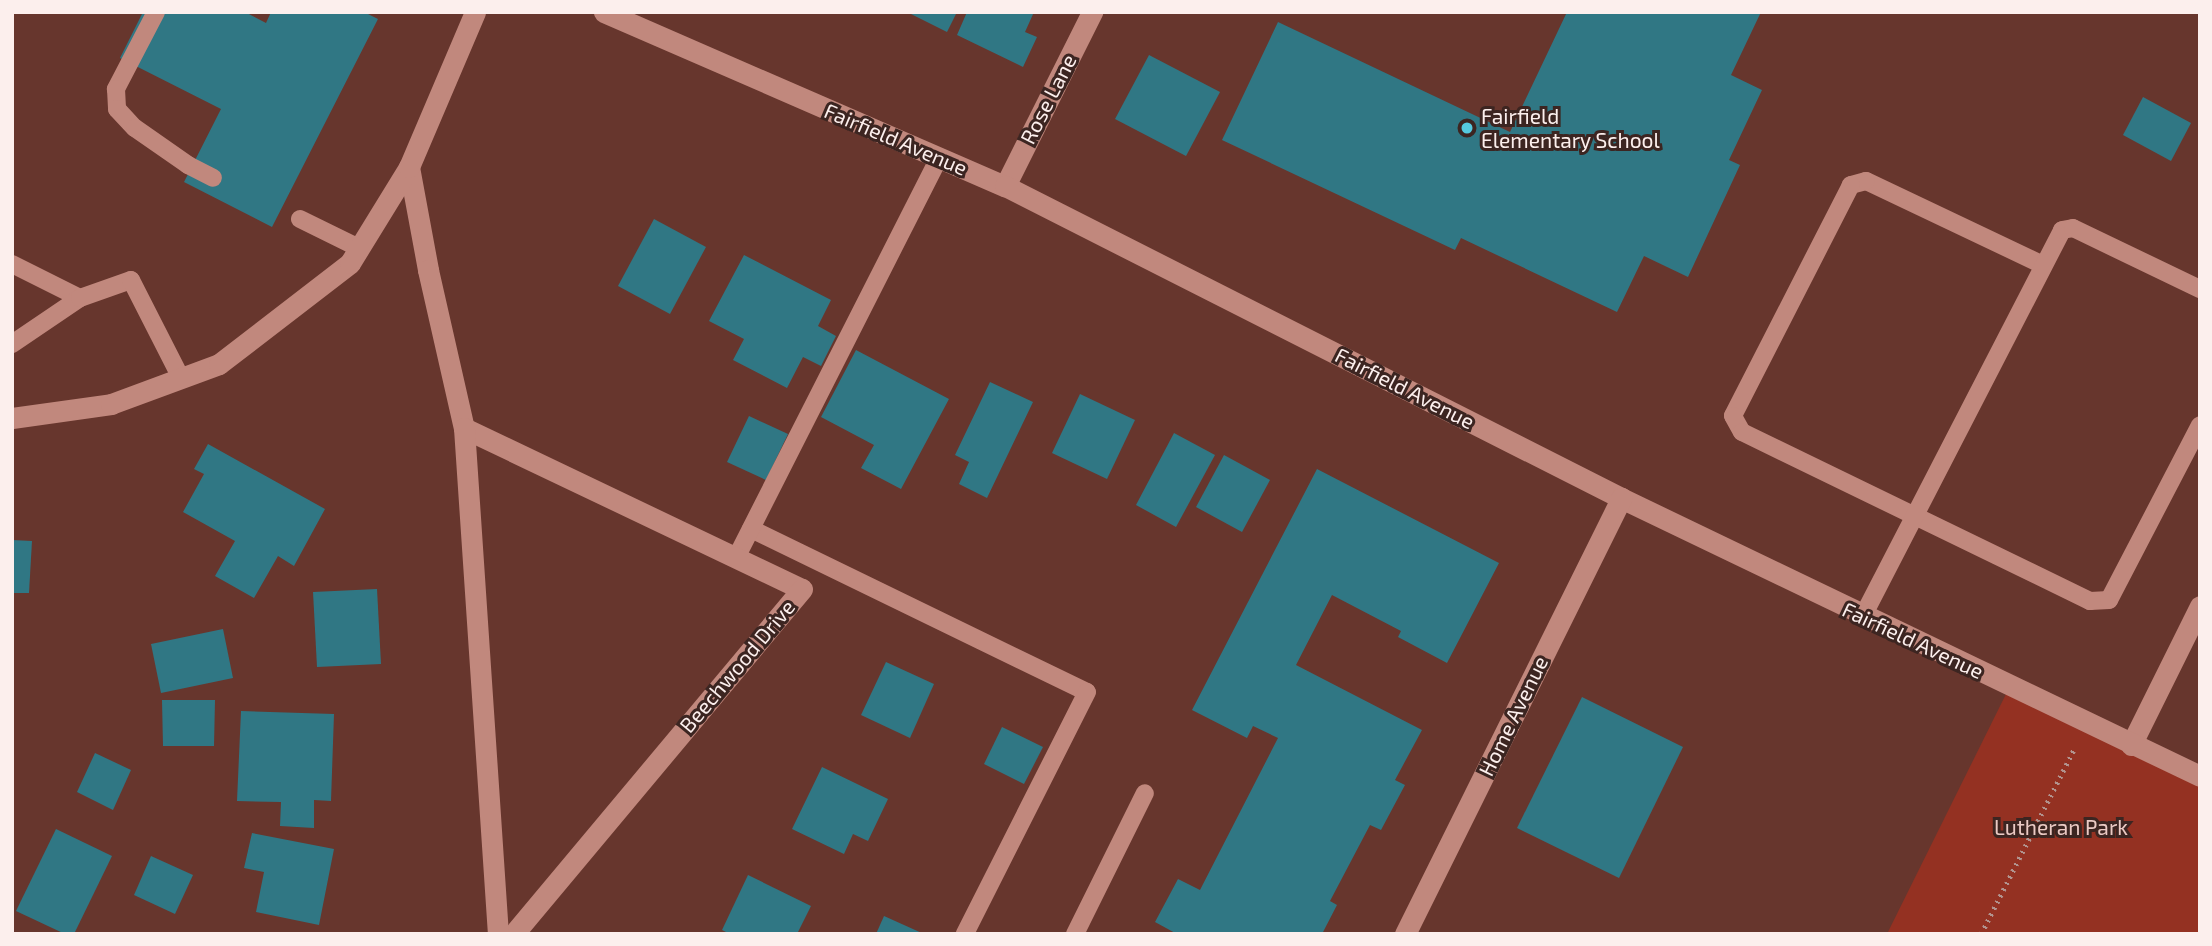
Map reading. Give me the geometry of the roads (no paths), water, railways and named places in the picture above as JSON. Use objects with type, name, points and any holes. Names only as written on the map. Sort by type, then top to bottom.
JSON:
[{"type":"street","points":[[12,418],[111,404],[219,364],[350,263],[409,167],[475,12]]},
{"type":"street","name":"Fairfield Avenue","points":[[604,12],[1004,186],[1621,498],[2200,776]]},
{"type":"street","name":"Rose Lane","points":[[1004,186],[1092,12]]},
{"type":"street","points":[[409,167],[428,271],[464,428],[498,934]]},
{"type":"street","name":"Beechwood Drive","points":[[464,428],[802,589],[514,934]]},
{"type":"street","name":"Home Avenue","points":[[1405,934],[1621,498]]},
{"type":"street","points":[[2131,745],[2200,606]]},
{"type":"lane","points":[[156,12],[116,89],[117,109],[135,128],[188,165],[213,178]]},
{"type":"lane","points":[[736,558],[939,158]]},
{"type":"lane","points":[[2043,265],[1866,181],[1851,185],[1733,416],[1742,432],[2090,601],[2109,600],[2200,425]]},
{"type":"lane","points":[[300,219],[359,248]]},
{"type":"lane","points":[[1863,616],[2062,230],[2073,228],[2200,289]]},
{"type":"lane","points":[[12,264],[80,298]]},
{"type":"lane","points":[[12,344],[80,298],[131,280],[181,378]]},
{"type":"lane","points":[[751,529],[1087,692],[965,934]]},
{"type":"lane","points":[[1075,934],[1145,793]]},
{"type":"place","name":"Fairfield Elementary School","points":[[1467,128]]},
{"type":"park label","name":"Lutheran Park","points":[[2061,827]]}]
